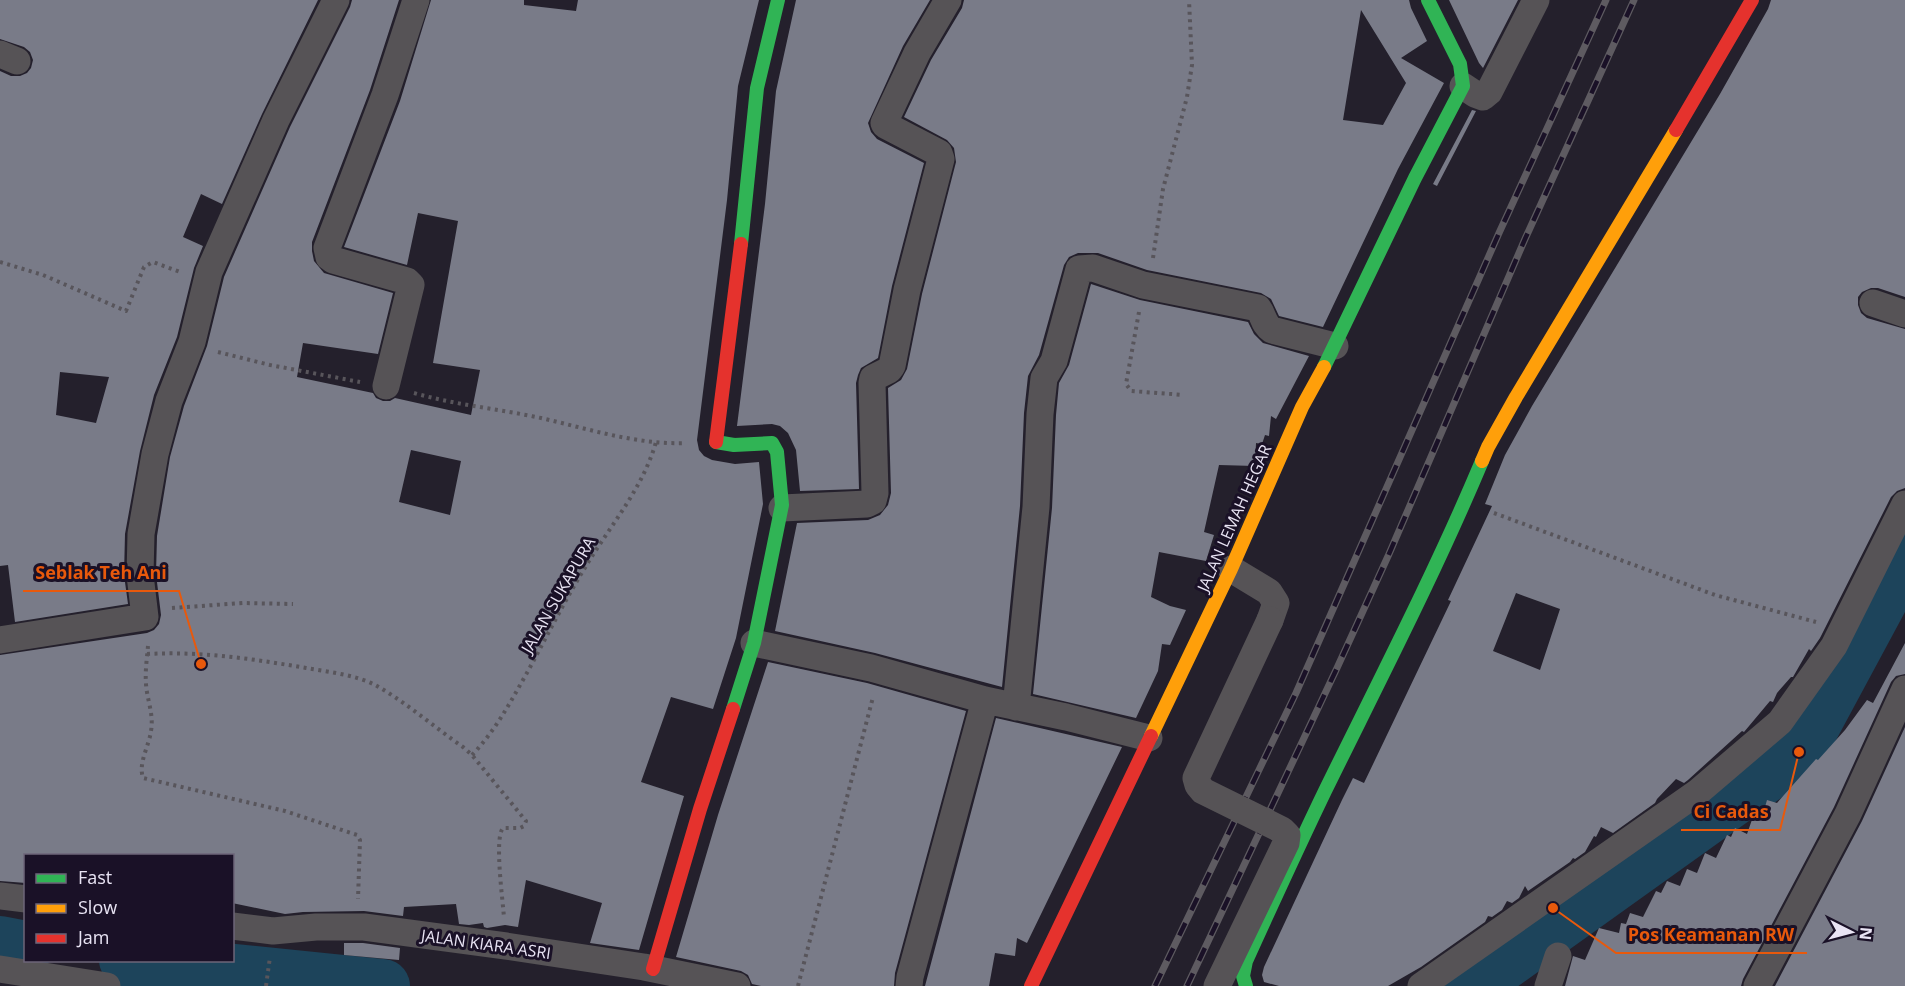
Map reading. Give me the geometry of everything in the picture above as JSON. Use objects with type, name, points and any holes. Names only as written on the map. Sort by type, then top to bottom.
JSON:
[{"type":"street","points":[[0,640],[146,617],[140,575],[141,534],[155,454],[169,401],[192,342],[206,281],[276,120],[336,0]]},
{"type":"street","points":[[386,386],[411,285],[407,281],[333,260],[329,257],[327,248],[385,95],[416,0]]},
{"type":"street","points":[[646,974],[754,643],[782,508],[777,452],[772,443],[734,445],[716,442],[746,202],[757,88],[778,0]]},
{"type":"street","points":[[782,508],[867,504],[873,501],[872,383],[873,378],[892,366],[907,290],[941,159],[939,153],[884,123],[917,53],[948,0]]},
{"type":"street","points":[[1428,0],[1462,75],[1475,94],[1484,97],[1490,92],[1536,0]]},
{"type":"street","points":[[1240,983],[1246,961],[1465,502],[1488,447],[1752,0]]},
{"type":"street","name":"JALAN LEMAH HEGAR","points":[[1031,986],[1231,569],[1302,407],[1335,346],[1462,75]]},
{"type":"street","points":[[1016,707],[1036,507],[1044,378],[1053,361],[1079,269],[1093,268],[1147,285],[1258,308],[1262,313],[1264,324],[1272,330],[1335,346]]},
{"type":"street","points":[[1874,303],[1905,314]]},
{"type":"street","points":[[1421,986],[1698,792],[1780,722],[1834,646],[1905,504]]},
{"type":"street","points":[[1217,986],[1286,843],[1287,835],[1282,830],[1203,791],[1196,778],[1276,603],[1269,592],[1231,569]]},
{"type":"street","points":[[754,643],[880,670],[985,700],[1149,738]]},
{"type":"street","points":[[1757,986],[1848,814],[1905,689]]},
{"type":"street","points":[[909,986],[985,700]]},
{"type":"street","points":[[0,896],[24,899]]},
{"type":"street","name":"JALAN KIARA ASRI","points":[[234,926],[273,931],[316,927],[357,927],[506,946],[646,974],[737,986]]},
{"type":"street","points":[[1548,986],[1558,956]]},
{"type":"street","points":[[0,969],[28,980],[107,986]]},
{"type":"path","points":[[1184,395],[1131,391],[1126,384],[1147,285],[1163,189],[1187,97],[1192,65],[1189,0]]},
{"type":"path","points":[[0,262],[43,275],[126,310],[144,267],[153,262],[206,281]]},
{"type":"path","points":[[192,342],[223,354],[270,365],[386,386]]},
{"type":"path","name":"JALAN SUKAPURA","points":[[386,386],[446,402],[505,411],[626,438],[656,442],[641,478],[586,564],[509,705],[488,739],[472,755]]},
{"type":"path","points":[[1465,502],[1715,595],[1842,629]]},
{"type":"path","points":[[145,610],[243,603],[293,604]]},
{"type":"path","points":[[357,927],[359,836],[295,814],[143,778],[143,761],[152,723],[145,676],[147,654],[193,653],[228,656],[319,670],[361,680],[377,687],[416,712],[472,755],[526,821],[520,828],[503,828],[499,833],[506,946]]},
{"type":"path","points":[[798,986],[880,670]]},
{"type":"path","points":[[266,986],[270,954]]},
{"type":"building","points":[[0,0],[318,0],[262,114],[222,204],[201,194],[183,237],[203,246],[194,268],[177,337],[154,395],[140,451],[125,534],[124,575],[128,604],[15,622],[8,565],[0,566],[0,71],[11,76],[20,76],[27,73],[33,60],[30,52],[24,47],[0,39]],"holes":[[[60,372],[109,377],[96,423],[56,415]]]},
{"type":"building","points":[[352,0],[399,0],[370,90],[312,242],[314,261],[324,273],[393,293],[378,354],[303,343],[297,377],[373,393],[376,398],[383,401],[395,398],[471,415],[480,370],[433,363],[458,221],[418,213],[407,265],[344,247],[400,101],[431,0],[524,0],[524,5],[576,11],[578,0],[759,0],[738,86],[727,200],[697,440],[699,450],[712,460],[735,464],[759,462],[763,504],[736,638],[713,709],[671,697],[641,782],[684,796],[639,950],[590,943],[602,903],[526,880],[518,927],[505,925],[487,928],[483,923],[459,924],[456,904],[404,907],[403,916],[364,911],[285,914],[234,903],[234,854],[24,854],[24,883],[0,881],[0,655],[147,633],[159,624],[161,615],[156,574],[157,536],[170,457],[184,406],[207,346],[224,277],[290,127]],"holes":[[[411,450],[461,461],[450,515],[399,502]]]},
{"type":"building","points":[[796,0],[930,0],[903,46],[868,123],[877,139],[924,163],[892,286],[878,358],[861,368],[856,383],[859,489],[800,491],[796,450],[788,433],[780,426],[772,424],[737,426],[765,204],[776,91]]},
{"type":"building","points":[[964,0],[1409,0],[1427,41],[1401,58],[1444,83],[1398,169],[1323,327],[1279,316],[1271,299],[1261,293],[1147,270],[1098,253],[1078,253],[1069,257],[1064,265],[1039,355],[1028,376],[1020,506],[1002,687],[875,653],[775,631],[797,523],[868,520],[880,515],[888,505],[891,493],[888,388],[901,380],[907,369],[922,294],[956,162],[954,148],[947,140],[904,117],[931,60],[962,8]],"holes":[[[1361,10],[1406,83],[1383,125],[1343,120]]]},
{"type":"building","points":[[1449,0],[1518,0],[1483,68],[1479,63]]},
{"type":"building","points":[[1771,0],[1905,0],[1905,297],[1871,288],[1862,292],[1858,297],[1858,305],[1861,313],[1867,318],[1905,329],[1905,488],[1897,491],[1891,497],[1820,638],[1811,651],[1809,649],[1793,677],[1744,732],[1742,731],[1688,780],[1684,783],[1676,779],[1655,803],[1613,833],[1601,827],[1585,852],[1573,858],[1528,891],[1525,886],[1519,898],[1512,903],[1507,901],[1502,910],[1492,917],[1488,916],[1485,922],[1421,967],[1388,986],[1279,986],[1264,982],[1262,975],[1264,967],[1342,800],[1353,778],[1364,783],[1451,601],[1448,600],[1492,506],[1485,504],[1505,455],[1532,406],[1720,94]],"holes":[[[1516,593],[1560,609],[1540,670],[1493,651]]]},
{"type":"building","points":[[1472,110],[1476,111],[1437,186],[1433,184]]},
{"type":"building","points":[[1091,284],[1140,300],[1248,322],[1254,334],[1263,343],[1309,356],[1276,419],[1271,416],[1269,436],[1265,435],[1262,444],[1256,443],[1255,466],[1219,465],[1204,532],[1214,535],[1206,561],[1159,552],[1151,597],[1170,606],[1186,610],[1170,645],[1162,644],[1158,671],[1136,718],[1033,694],[1052,508],[1059,383],[1069,365]]},
{"type":"building","points":[[1905,643],[1905,674],[1896,676],[1891,682],[1834,807],[1741,986],[1565,986],[1573,956],[1585,960],[1599,928],[1619,933],[1621,923],[1626,924],[1630,913],[1643,917],[1656,891],[1661,893],[1667,881],[1680,886],[1687,869],[1697,873],[1705,853],[1716,858],[1727,835],[1731,837],[1735,828],[1747,834],[1755,811],[1763,814],[1767,800],[1777,803],[1845,730],[1867,700],[1873,703]]},
{"type":"building","points":[[768,662],[867,683],[966,711],[895,973],[894,986],[761,986],[752,984],[748,975],[741,971],[676,957],[718,815]]},
{"type":"building","points":[[996,718],[1122,747],[1027,943],[1017,938],[1015,956],[995,953],[989,986],[925,986]]},
{"type":"building","points":[[1905,727],[1905,986],[1775,986],[1862,821]]},
{"type":"building","points":[[344,943],[400,948],[399,960],[344,955]]},
{"type":"waterway","points":[[1472,986],[1799,752],[1905,555]]},
{"type":"waterway","points":[[0,943],[24,948]]},
{"type":"waterway","points":[[146,962],[383,986]]},
{"type":"railway","points":[[1155,986],[1296,693],[1499,233],[1606,0]]},
{"type":"railway","points":[[1187,986],[1389,554],[1525,239],[1634,0]]},
{"type":"traffic: fast","points":[[741,244],[757,88],[778,0]]},
{"type":"traffic: fast","points":[[1324,367],[1415,178],[1463,86],[1460,64],[1428,0]]},
{"type":"traffic: fast","points":[[716,442],[734,445],[772,443],[777,452],[782,505],[754,643],[733,709]]},
{"type":"traffic: fast","points":[[1246,986],[1243,976],[1246,961],[1325,791],[1426,586],[1482,461]]},
{"type":"traffic: slow","points":[[1482,461],[1516,397],[1676,130]]},
{"type":"traffic: slow","points":[[1151,736],[1231,569],[1302,407],[1324,367]]},
{"type":"traffic: jam","points":[[1676,130],[1752,0]]},
{"type":"traffic: jam","points":[[716,442],[741,244]]},
{"type":"traffic: jam","points":[[653,969],[700,809],[733,709]]},
{"type":"traffic: jam","points":[[1031,986],[1151,736]]},
{"type":"place","name":"Seblak Teh Ani","points":[[201,664]]},
{"type":"place","name":"Ci Cadas","points":[[1799,752]]},
{"type":"place","name":"Pos Keamanan RW","points":[[1553,908]]}]
